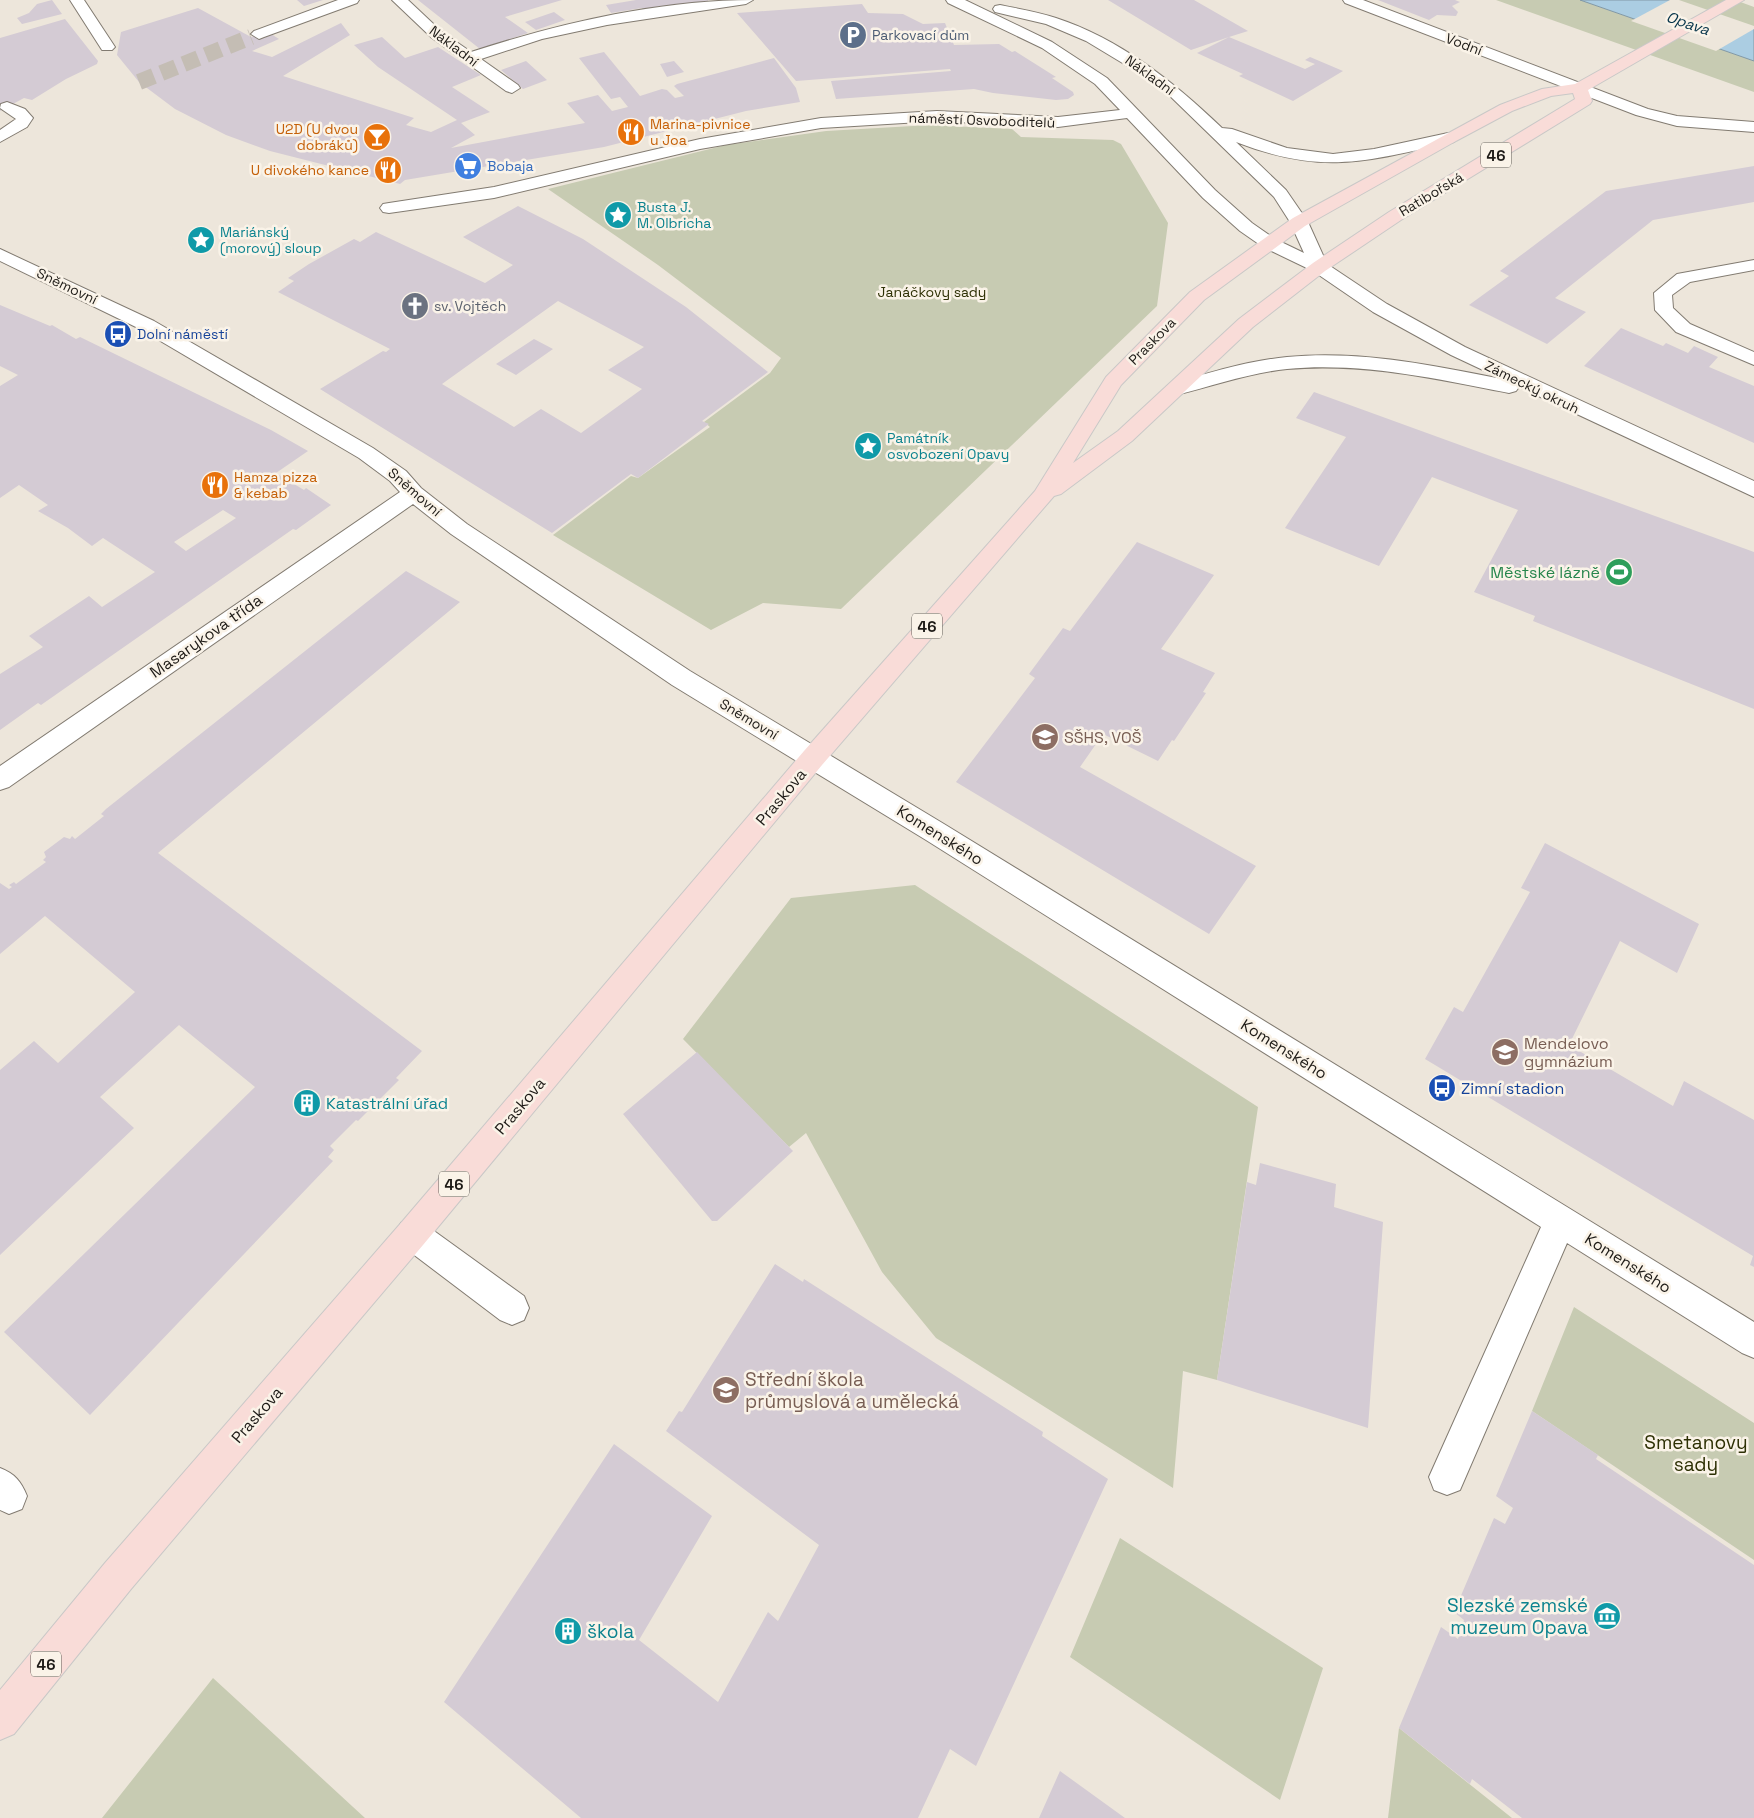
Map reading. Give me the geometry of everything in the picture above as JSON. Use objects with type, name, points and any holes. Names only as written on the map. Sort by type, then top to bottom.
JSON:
[{"type":"main road","name":"46","points":[[1299,222],[1448,138],[1506,108],[1548,92],[1579,88],[1737,0]]},
{"type":"main road","name":"Ratibořská","points":[[1319,267],[1395,216],[1584,102],[1579,88]]},
{"type":"main road","name":"Praskova","points":[[0,1720],[118,1576],[412,1234],[813,758],[1043,496],[1113,381],[1197,296],[1299,222]]},
{"type":"main road","name":"Praskova","points":[[1043,496],[1125,436],[1246,323],[1319,267]]},
{"type":"street","points":[[77,0],[107,47]]},
{"type":"street","points":[[259,34],[352,0]]},
{"type":"street","name":"Nákladní","points":[[399,0],[437,35],[512,88]]},
{"type":"street","points":[[468,58],[539,34],[607,21],[746,0]]},
{"type":"street","name":"Nákladní","points":[[955,0],[1016,28],[1074,61],[1102,81],[1209,194],[1246,227],[1269,243]]},
{"type":"street","name":"Nákladní","points":[[955,0],[1051,21],[1091,38],[1144,70],[1177,94],[1267,179],[1280,194],[1299,222],[1319,267]]},
{"type":"street","name":"Vodní","points":[[1350,0],[1579,88]]},
{"type":"street","points":[[1579,88],[1642,112],[1677,121],[1754,127]]},
{"type":"street","points":[[0,137],[21,124],[25,118],[19,112],[7,107]]},
{"type":"street","name":"náměstí Osvoboditelů","points":[[389,208],[438,204],[483,195],[682,148],[804,125],[846,120],[937,116],[1069,122],[1133,112]]},
{"type":"street","points":[[1212,126],[1260,146],[1306,156],[1328,158],[1370,155],[1448,138]]},
{"type":"street","name":"Zámecký okruh","points":[[1269,243],[1319,267],[1380,308],[1449,346],[1547,395],[1754,490]]},
{"type":"street","name":"Sněmovní","points":[[0,254],[147,325],[380,462],[398,476],[413,492],[459,529],[682,678],[813,758]]},
{"type":"street","points":[[1754,265],[1684,278],[1663,293],[1664,310],[1682,328],[1754,359]]},
{"type":"street","points":[[1176,388],[1252,368],[1288,363],[1336,361],[1388,363],[1547,395]]},
{"type":"street","name":"Masarykova třída","points":[[0,780],[413,492]]},
{"type":"street","name":"Komenského","points":[[813,758],[1754,1341]]},
{"type":"street","points":[[1448,1478],[1560,1221]]},
{"type":"street","points":[[412,1234],[512,1308]]},
{"type":"green space","points":[[1496,0],[1580,0],[1754,61],[1754,92]]},
{"type":"green space","points":[[1671,0],[1735,0],[1754,7],[1754,28]]},
{"type":"green space","name":"Janáčkovy sady","points":[[930,125],[1012,129],[1021,137],[1113,140],[1121,144],[1168,223],[1157,306],[841,609],[763,603],[711,630],[553,535],[631,476],[638,478],[710,427],[704,422],[770,373],[781,358],[658,265],[548,189],[726,145],[826,131]]},
{"type":"green space","points":[[915,885],[1258,1107],[1217,1380],[1183,1371],[1173,1488],[936,1338],[882,1272],[806,1133],[789,1147],[683,1039],[791,898]]},
{"type":"green space","name":"Smetanovy sady","points":[[1574,1307],[1754,1423],[1754,1560],[1532,1411]]},
{"type":"green space","points":[[1120,1538],[1323,1668],[1280,1800],[1070,1657]]},
{"type":"green space","points":[[213,1678],[365,1818],[102,1818]]},
{"type":"green space","points":[[1399,1728],[1512,1818],[1388,1818]]},
{"type":"water","name":"Opava","points":[[1580,0],[1671,0],[1754,28],[1754,61]]},
{"type":"pier","points":[[1670,0],[1679,0],[1754,26],[1754,29],[1716,51],[1631,21]]},
{"type":"building","points":[[52,0],[62,14],[22,24],[17,18],[29,13],[37,4]]},
{"type":"building","points":[[297,0],[323,0],[304,6]]},
{"type":"building","points":[[418,0],[562,0],[505,17],[528,33],[480,49]]},
{"type":"building","points":[[636,0],[708,1],[644,11],[642,8],[611,13],[606,5]]},
{"type":"building","points":[[1108,0],[1194,0],[1248,31],[1191,50]]},
{"type":"building","points":[[1378,0],[1455,0],[1460,2],[1452,6],[1458,12],[1456,16],[1437,15],[1429,20]]},
{"type":"building","name":"Parkovací dům","points":[[862,4],[868,13],[903,14],[923,24],[945,23],[954,45],[999,44],[1012,52],[1015,51],[1056,77],[1052,78],[1073,92],[1074,95],[1068,99],[1056,100],[974,89],[836,99],[831,81],[951,71],[950,69],[796,81],[737,13]]},
{"type":"building","points":[[198,8],[251,37],[268,32],[279,39],[252,51],[272,57],[341,23],[350,35],[283,76],[414,118],[406,125],[431,132],[457,120],[378,67],[354,45],[382,37],[405,58],[438,47],[481,75],[452,87],[490,112],[461,123],[475,135],[451,148],[585,123],[567,103],[598,95],[612,111],[628,107],[620,97],[611,99],[579,58],[604,52],[640,96],[662,89],[667,90],[675,98],[684,96],[674,86],[677,84],[774,58],[796,88],[800,102],[746,111],[604,147],[405,180],[400,184],[270,151],[226,135],[175,109],[139,82],[117,55],[121,32]]},
{"type":"building","points":[[554,12],[565,20],[536,30],[525,22]]},
{"type":"building","points":[[65,19],[98,61],[97,64],[66,79],[32,100],[24,98],[0,111],[0,38]]},
{"type":"building","points":[[1229,37],[1305,69],[1315,64],[1305,60],[1310,57],[1343,71],[1293,101],[1239,76],[1243,74],[1197,53]]},
{"type":"building","points":[[526,61],[547,80],[523,89],[501,70]]},
{"type":"building","points":[[674,61],[684,72],[667,77],[660,64]]},
{"type":"building","points":[[1754,166],[1754,202],[1653,220],[1555,298],[1586,312],[1547,344],[1469,305],[1509,276],[1500,271],[1606,191]]},
{"type":"building","points":[[518,206],[583,239],[686,307],[768,372],[702,421],[709,424],[638,478],[631,474],[552,533],[320,389],[383,351],[386,352],[390,349],[278,292],[294,281],[288,278],[309,264],[354,239],[360,242],[376,232],[485,283],[513,265],[463,237]],"holes":[[[558,301],[644,347],[608,370],[642,389],[581,433],[541,409],[514,427],[442,384]]]},
{"type":"building","points":[[0,305],[50,326],[52,325],[76,339],[80,337],[271,430],[308,451],[276,473],[304,490],[306,488],[331,505],[296,530],[293,529],[41,705],[38,703],[0,730],[0,674],[43,647],[29,636],[89,596],[102,607],[155,572],[103,538],[92,546],[68,528],[38,511],[48,505],[19,485],[0,498],[0,386],[18,375],[0,366]],"holes":[[[223,510],[236,518],[186,551],[174,542]]]},
{"type":"building","points":[[1621,328],[1663,346],[1666,343],[1688,353],[1694,346],[1718,357],[1709,367],[1754,386],[1754,443],[1584,366]]},
{"type":"building","points":[[534,339],[553,349],[516,375],[496,364]]},
{"type":"building","name":"Městské lázně","points":[[1314,392],[1754,552],[1754,709],[1533,621],[1535,616],[1474,592],[1518,510],[1432,477],[1379,566],[1285,528],[1346,437],[1296,418]]},
{"type":"building","name":"SŠHS, VOŠ","points":[[1137,542],[1214,575],[1161,649],[1215,673],[1203,692],[1206,693],[1174,741],[1172,740],[1158,761],[1103,734],[1080,767],[1256,866],[1209,934],[956,782],[1035,678],[1029,674],[1063,628],[1070,631]]},
{"type":"building","name":"Katastrální úřad","points":[[406,571],[460,602],[158,853],[422,1051],[396,1078],[399,1080],[330,1146],[334,1150],[328,1157],[333,1161],[90,1415],[4,1332],[255,1087],[179,1025],[100,1097],[134,1128],[0,1255],[0,1070],[34,1041],[58,1063],[135,992],[45,916],[0,954],[0,883],[9,889],[12,887],[9,885],[14,882],[16,884],[46,862],[43,860],[46,857],[44,852],[64,837],[70,839],[72,836],[75,839],[104,816],[101,814],[106,809]]},
{"type":"building","name":"Mendelovo gymnázium","points":[[1545,843],[1699,924],[1677,973],[1620,941],[1569,1045],[1673,1106],[1684,1081],[1754,1120],[1754,1267],[1750,1265],[1753,1256],[1425,1059],[1454,1007],[1463,1012],[1530,892],[1521,888]]},
{"type":"building","points":[[697,1052],[793,1151],[717,1221],[712,1221],[623,1114]]},
{"type":"building","points":[[1260,1163],[1336,1184],[1334,1207],[1383,1222],[1368,1428],[1217,1380],[1247,1182],[1256,1185]]},
{"type":"building","points":[[775,1264],[803,1282],[804,1279],[1043,1432],[1042,1436],[1108,1479],[976,1766],[950,1749],[918,1818],[581,1818],[444,1702],[614,1444],[712,1516],[639,1640],[718,1702],[768,1612],[778,1621],[819,1545],[666,1431],[679,1411],[682,1412]]},
{"type":"building","name":"Slezské zemské muzeum Opava","points":[[1532,1411],[1598,1455],[1596,1459],[1754,1565],[1754,1818],[1522,1818],[1472,1779],[1470,1784],[1399,1728],[1441,1627],[1458,1639],[1464,1620],[1454,1612],[1494,1518],[1505,1524],[1513,1508],[1496,1496]]},
{"type":"building","points":[[1060,1771],[1125,1818],[1039,1818]]},
{"type":"tunnel","points":[[139,82],[251,37]]},
{"type":"place","name":"Parkovací dům","points":[[853,35]]},
{"type":"place","name":"Marina-pivnice u Joa","points":[[631,132]]},
{"type":"place","name":"U2D (U dvou dobráků)","points":[[377,137]]},
{"type":"place","name":"Bobaja","points":[[468,166]]},
{"type":"place","name":"U divokého kance","points":[[388,170]]},
{"type":"place","name":"Busta J. M. Olbricha","points":[[618,215]]},
{"type":"place","name":"Mariánský (morový) sloup","points":[[201,240]]},
{"type":"place","name":"sv. Vojtěch","points":[[415,306]]},
{"type":"place","name":"Dolní náměstí","points":[[118,334]]},
{"type":"place","name":"Památník osvobození Opavy","points":[[868,446]]},
{"type":"place","name":"Hamza pizza & kebab","points":[[215,485]]},
{"type":"place","name":"Městské lázně","points":[[1619,572]]},
{"type":"place","name":"SŠHS, VOŠ","points":[[1045,737]]},
{"type":"place","name":"Mendelovo gymnázium","points":[[1505,1052]]},
{"type":"place","name":"Zimní stadion","points":[[1442,1088]]},
{"type":"place","name":"Katastrální úřad","points":[[307,1103]]},
{"type":"place","name":"Střední škola průmyslová a umělecká","points":[[726,1390]]},
{"type":"place","name":"Slezské zemské muzeum Opava","points":[[1607,1616]]},
{"type":"place","name":"škola","points":[[568,1631]]}]
